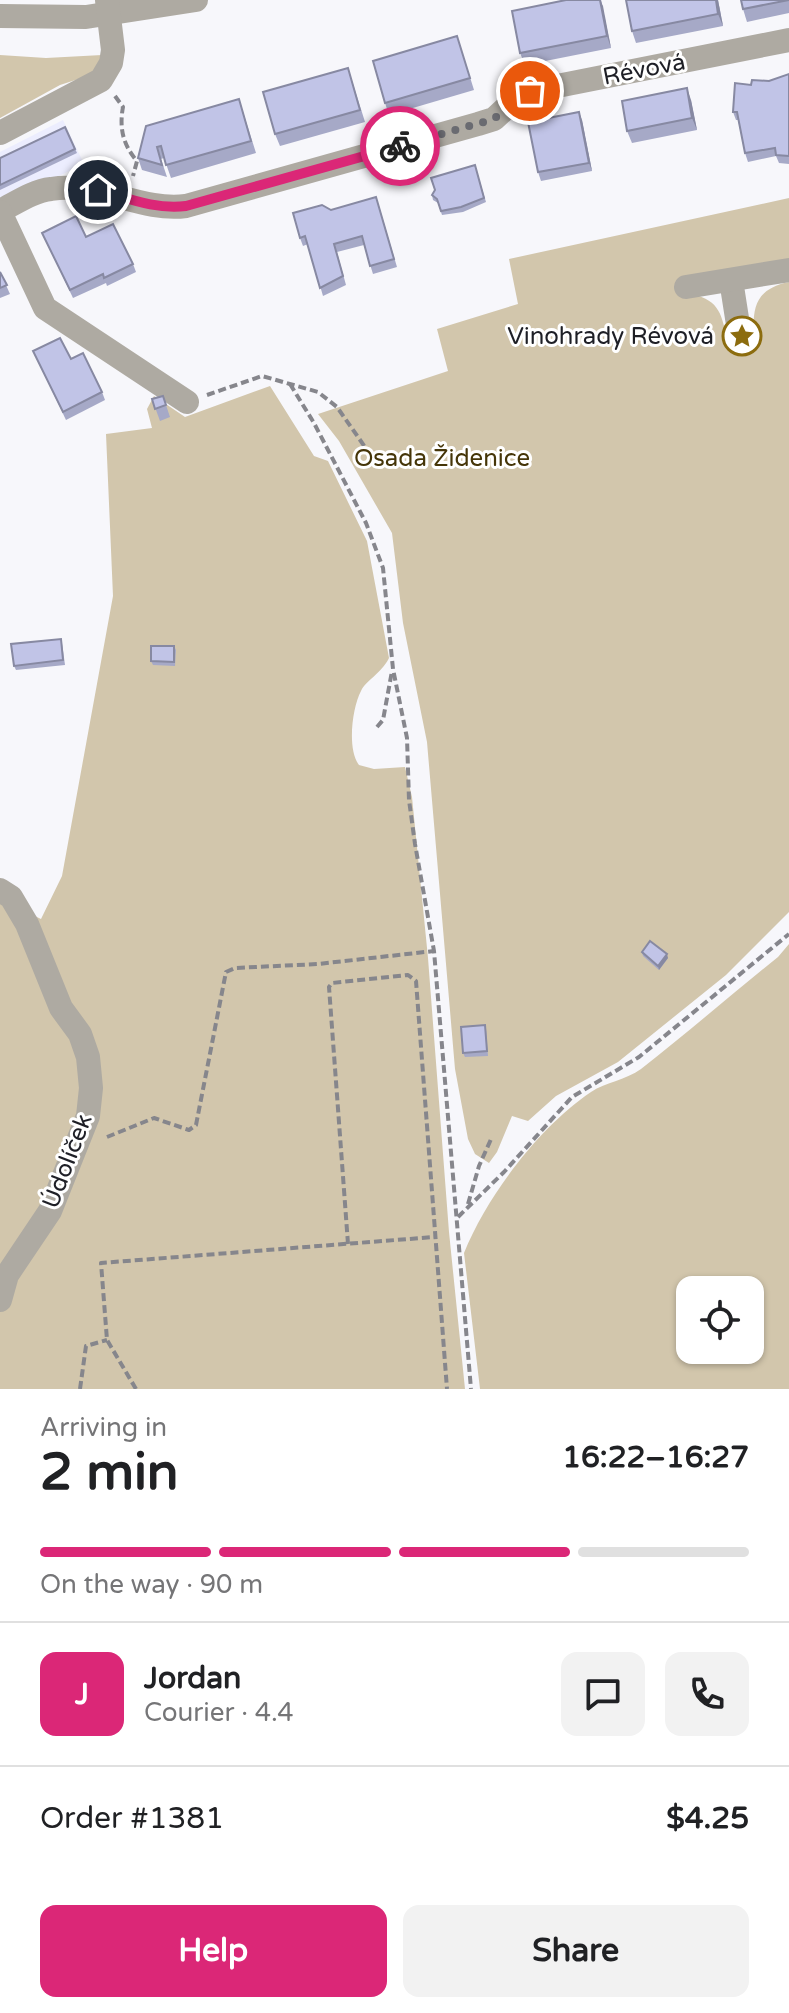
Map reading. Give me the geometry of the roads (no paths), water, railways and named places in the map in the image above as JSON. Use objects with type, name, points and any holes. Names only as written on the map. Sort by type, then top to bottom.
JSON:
[{"type":"street","points":[[0,16],[64,18],[108,7],[196,0]]},
{"type":"street","points":[[0,133],[102,78],[111,63],[113,50],[108,7]]},
{"type":"street","name":"Révová","points":[[187,402],[45,308],[0,212],[49,189],[76,187],[170,208],[186,206],[494,119],[522,93],[789,40]]},
{"type":"street","points":[[686,287],[789,270]]},
{"type":"street","points":[[731,280],[739,331]]},
{"type":"street","name":"Údolíček","points":[[0,890],[11,897],[27,924],[61,1008],[80,1034],[88,1057],[91,1088],[88,1116],[50,1211],[7,1275],[0,1300]]},
{"type":"place","name":"Vinohrady Révová","points":[[742,336]]},
{"type":"park label","name":"Osada Židenice","points":[[442,458]]}]
